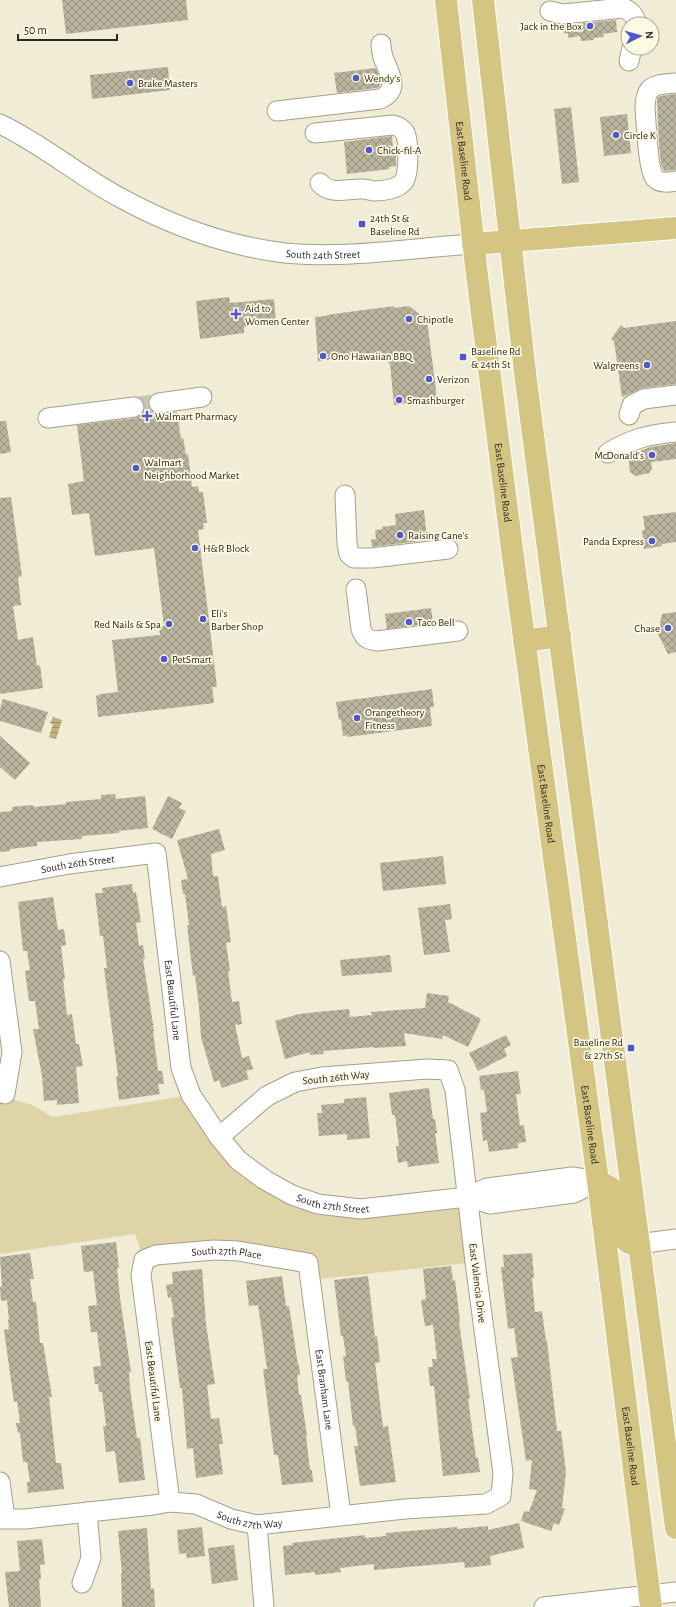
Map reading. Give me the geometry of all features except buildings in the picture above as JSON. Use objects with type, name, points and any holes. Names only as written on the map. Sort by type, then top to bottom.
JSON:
[{"type":"main road","name":"East Baseline Road","points":[[446,0],[473,244],[524,641],[562,907],[598,1182],[650,1602]]},
{"type":"main road","points":[[483,0],[526,381],[676,1528]]},
{"type":"main road","name":"South 24th Street","points":[[473,244],[676,228]]},
{"type":"main road","points":[[524,641],[560,636]]},
{"type":"main road","points":[[562,907],[594,904]]},
{"type":"main road","points":[[625,1137],[621,1151],[614,1164],[598,1182],[611,1188],[614,1194],[623,1238],[629,1243],[638,1244]]},
{"type":"main road","points":[[610,1282],[613,1270],[618,1262],[638,1244]]},
{"type":"street","points":[[550,11],[563,14],[623,8],[627,9],[634,16]]},
{"type":"street","points":[[277,111],[380,99],[386,96],[390,91],[393,81],[383,57],[380,44]]},
{"type":"street","points":[[676,83],[654,86],[645,97],[650,167],[654,178],[661,182],[676,181]]},
{"type":"street","name":"South 24th Street","points":[[0,124],[38,146],[118,197],[160,218],[230,243],[270,251],[301,254],[364,253],[473,244]]},
{"type":"street","points":[[315,133],[393,125],[401,127],[406,134],[408,147],[407,172],[404,182],[396,187],[374,191],[363,189],[331,190],[324,188],[320,183]]},
{"type":"street","points":[[629,415],[632,405],[644,399],[676,395]]},
{"type":"street","points":[[159,403],[202,397]]},
{"type":"street","points":[[48,418],[134,407]]},
{"type":"street","points":[[608,453],[623,444],[640,438],[676,432]]},
{"type":"street","points":[[349,494],[347,544],[349,554],[354,558],[386,557],[448,549]]},
{"type":"street","points":[[356,589],[362,634],[367,639],[377,641],[458,631]]},
{"type":"street","name":"South 26th Street","points":[[0,877],[69,864],[156,853]]},
{"type":"street","name":"East Beautiful Lane","points":[[156,853],[181,1068],[192,1095],[219,1137]]},
{"type":"street","points":[[0,961],[12,1052],[5,1094]]},
{"type":"street","name":"South 26th Way","points":[[219,1137],[267,1096],[295,1082],[322,1077],[427,1069],[448,1070]]},
{"type":"street","name":"East Valencia Drive","points":[[448,1070],[455,1090],[467,1197],[503,1473],[501,1496]]},
{"type":"street","name":"South 27th Street","points":[[219,1137],[238,1160],[265,1180],[292,1195],[318,1204],[360,1209],[467,1197],[490,1204],[574,1193],[598,1182]]},
{"type":"street","points":[[638,1244],[676,1239]]},
{"type":"street","name":"South 27th Place","points":[[144,1260],[156,1255],[214,1250],[238,1251],[308,1264]]},
{"type":"street","name":"East Beautiful Lane","points":[[144,1260],[141,1275],[170,1502]]},
{"type":"street","name":"East Branham Lane","points":[[308,1264],[341,1515]]},
{"type":"street","points":[[0,1482],[2,1519]]},
{"type":"street","name":"South 27th Way","points":[[2,1519],[25,1519],[170,1502],[196,1504],[231,1519],[257,1525],[341,1515],[486,1504],[501,1496]]},
{"type":"street","points":[[82,1583],[91,1558],[87,1512]]},
{"type":"street","points":[[257,1525],[264,1607]]},
{"type":"street","points":[[544,1607],[650,1602],[676,1592]]},
{"type":"shaded area","points":[[53,717],[62,720],[56,739],[49,737],[53,724],[50,723]]},
{"type":"shaded area","points":[[5,1094],[17,1101],[30,1104],[53,1117],[191,1095],[238,1160],[318,1204],[467,1197],[475,1262],[311,1280],[308,1263],[238,1251],[144,1260],[135,1234],[0,1254],[0,1096]]},
{"type":"tunnel","points":[[134,407],[159,403]]},
{"type":"place","name":"Jack in the Box","points":[[590,26]]},
{"type":"place","name":"Wendy's","points":[[356,78]]},
{"type":"place","name":"Brake Masters","points":[[130,83]]},
{"type":"place","name":"Circle K","points":[[616,135]]},
{"type":"place","name":"Chick-fil-A","points":[[369,150]]},
{"type":"place","name":"24th St & Baseline Rd","points":[[362,224]]},
{"type":"place","name":"Aid to Women Center","points":[[236,314]]},
{"type":"place","name":"Chipotle","points":[[409,319]]},
{"type":"place","name":"Ono Hawaiian BBQ","points":[[323,356]]},
{"type":"place","name":"Baseline Rd & 24th St","points":[[463,357]]},
{"type":"place","name":"Walgreens","points":[[647,365]]},
{"type":"place","name":"Verizon","points":[[429,379]]},
{"type":"place","name":"Smashburger","points":[[399,400]]},
{"type":"place","name":"Walmart Pharmacy","points":[[147,416]]},
{"type":"place","name":"McDonald's","points":[[652,455]]},
{"type":"place","name":"Walmart Neighborhood Market","points":[[136,468]]},
{"type":"place","name":"Raising Cane's","points":[[400,535]]},
{"type":"place","name":"Panda Express","points":[[652,541]]},
{"type":"place","name":"H&R Block","points":[[195,548]]},
{"type":"place","name":"Eli's Barber Shop","points":[[203,619]]},
{"type":"place","name":"Taco Bell","points":[[409,622]]},
{"type":"place","name":"Red Nails & Spa","points":[[169,624]]},
{"type":"place","name":"Chase","points":[[668,628]]},
{"type":"place","name":"PetSmart","points":[[164,659]]},
{"type":"place","name":"Orangetheory Fitness","points":[[357,718]]},
{"type":"place","name":"Baseline Rd & 27th St","points":[[631,1048]]}]
